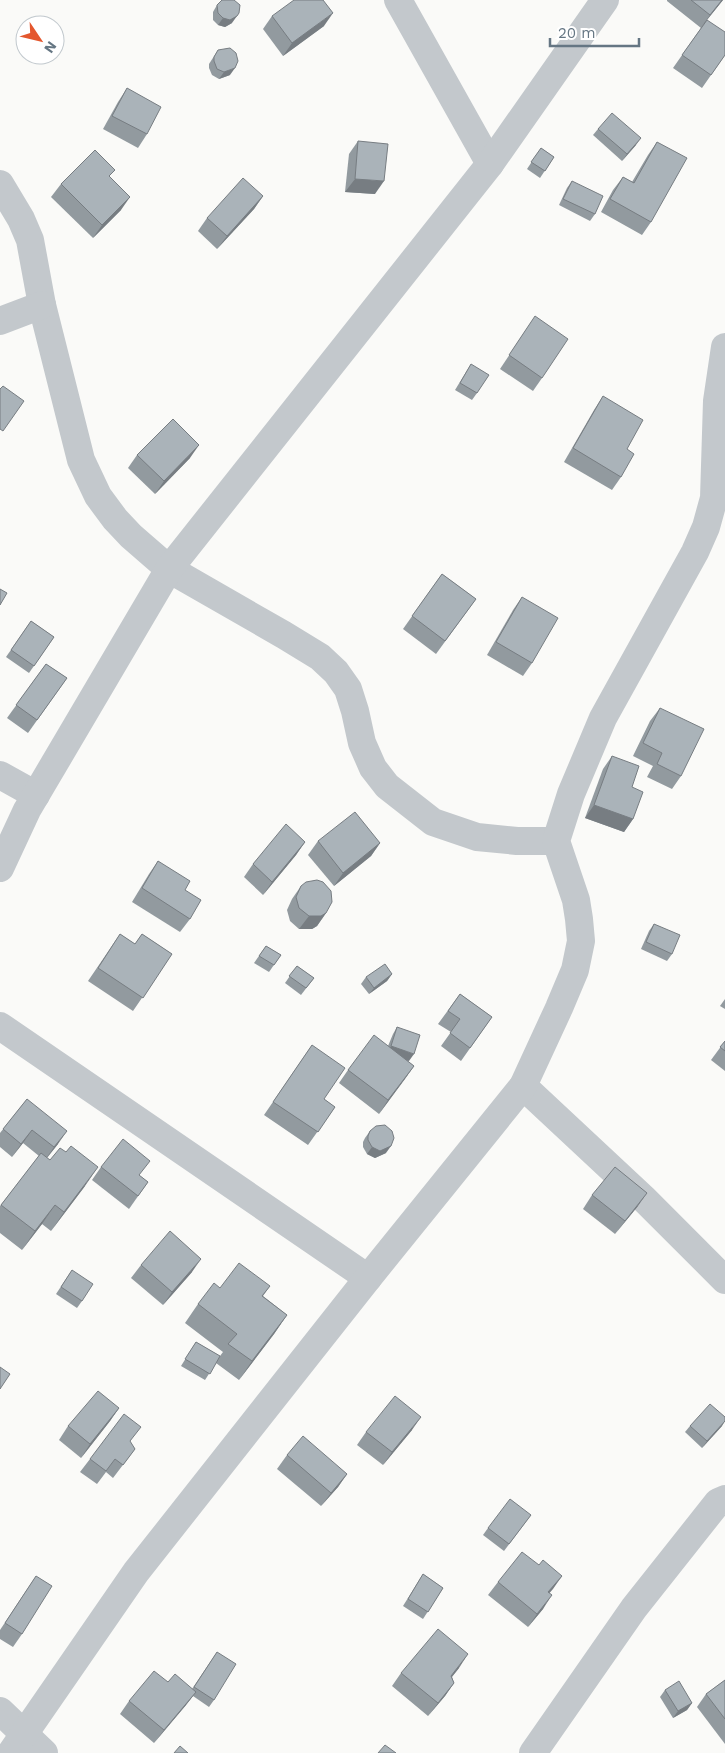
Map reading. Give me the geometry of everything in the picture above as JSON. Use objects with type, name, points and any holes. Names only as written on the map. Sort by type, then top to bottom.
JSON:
[{"type":"street","points":[[398,0],[490,164]]},
{"type":"street","points":[[0,868],[14,836],[36,795],[169,569],[490,164],[605,0]]},
{"type":"street","points":[[0,184],[22,219],[30,240],[42,305],[81,460],[98,496],[115,519],[131,536],[169,569],[320,657],[336,672],[348,689],[362,743],[373,768],[388,786],[433,822],[477,837],[517,841],[556,841]]},
{"type":"street","points":[[0,320],[42,305]]},
{"type":"street","points":[[17,1744],[136,1572],[368,1278],[524,1086],[575,970],[581,941],[576,900],[556,841],[571,794],[603,718],[695,552],[706,527],[714,498],[725,347]]},
{"type":"street","points":[[0,775],[36,795]]},
{"type":"street","points":[[0,1026],[368,1278]]},
{"type":"street","points":[[524,1086],[644,1198],[725,1280]]},
{"type":"street","points":[[533,1753],[634,1608],[718,1502],[725,1499]]},
{"type":"street","points":[[0,1711],[17,1744],[44,1753]]},
{"type":"building","points":[[222,0],[234,0],[240,5],[237,16],[230,20],[223,18],[218,13],[217,5]]},
{"type":"building","points":[[294,0],[323,0],[333,13],[292,43],[272,16]]},
{"type":"building","points":[[691,0],[722,0],[710,15]]},
{"type":"building","points":[[707,20],[725,32],[725,55],[711,75],[682,55]]},
{"type":"building","points":[[230,48],[236,53],[238,61],[235,68],[224,72],[217,69],[214,57],[218,50]]},
{"type":"building","points":[[127,88],[161,107],[147,134],[112,116]]},
{"type":"building","points":[[612,113],[641,138],[627,154],[598,129]]},
{"type":"building","points":[[358,141],[388,144],[384,181],[355,179]]},
{"type":"building","points":[[657,142],[687,158],[651,222],[610,199],[623,177],[634,183]]},
{"type":"building","points":[[541,148],[554,157],[545,171],[531,162]]},
{"type":"building","points":[[95,150],[115,170],[109,176],[130,197],[102,225],[61,184]]},
{"type":"building","points":[[243,178],[263,196],[227,236],[207,218]]},
{"type":"building","points":[[572,181],[603,196],[595,214],[563,199]]},
{"type":"building","points":[[535,316],[568,339],[542,378],[509,355]]},
{"type":"building","points":[[471,364],[489,375],[477,393],[460,383]]},
{"type":"building","points":[[3,386],[24,401],[3,431],[0,429],[0,389]]},
{"type":"building","points":[[603,396],[643,420],[627,449],[634,454],[621,477],[573,448]]},
{"type":"building","points":[[173,419],[199,445],[164,481],[137,455]]},
{"type":"building","points":[[442,574],[476,599],[445,641],[412,616]]},
{"type":"building","points":[[0,589],[7,593],[0,605]]},
{"type":"building","points":[[522,597],[558,618],[532,663],[496,642]]},
{"type":"building","points":[[31,621],[54,637],[34,666],[11,650]]},
{"type":"building","points":[[46,664],[67,678],[37,720],[16,705]]},
{"type":"building","points":[[660,708],[704,729],[681,776],[657,764],[662,753],[643,743]]},
{"type":"building","points":[[612,756],[639,766],[632,787],[643,792],[633,819],[594,805]]},
{"type":"building","points":[[355,812],[380,843],[343,873],[318,841]]},
{"type":"building","points":[[286,824],[305,842],[272,882],[253,864]]},
{"type":"building","points":[[158,861],[190,881],[185,890],[201,900],[190,919],[142,888]]},
{"type":"building","points":[[317,880],[323,882],[331,891],[332,902],[326,913],[321,916],[309,916],[299,908],[296,897],[301,886],[306,882]]},
{"type":"building","points":[[654,924],[680,935],[672,954],[646,942]]},
{"type":"building","points":[[120,934],[135,944],[142,934],[172,954],[143,998],[98,968]]},
{"type":"building","points":[[266,946],[281,955],[274,965],[259,956]]},
{"type":"building","points":[[385,964],[392,974],[374,988],[366,977]]},
{"type":"building","points":[[297,966],[314,978],[306,988],[289,976]]},
{"type":"building","points":[[460,994],[492,1017],[470,1048],[450,1033],[460,1019],[448,1011]]},
{"type":"building","points":[[397,1027],[420,1035],[414,1054],[391,1046]]},
{"type":"building","points":[[374,1035],[414,1066],[388,1100],[348,1070]]},
{"type":"building","points":[[725,1041],[725,1051],[720,1047]]},
{"type":"building","points":[[312,1045],[345,1068],[324,1099],[335,1107],[318,1132],[273,1102]]},
{"type":"building","points":[[27,1099],[67,1131],[54,1147],[32,1130],[21,1144],[3,1129]]},
{"type":"building","points":[[385,1125],[392,1131],[394,1138],[391,1146],[380,1151],[372,1147],[368,1136],[370,1131],[376,1126]]},
{"type":"building","points":[[123,1139],[150,1161],[139,1175],[148,1182],[138,1196],[101,1167]]},
{"type":"building","points":[[71,1146],[98,1167],[64,1212],[55,1205],[35,1231],[1,1205],[41,1153],[50,1160],[60,1148],[66,1152]]},
{"type":"building","points":[[615,1167],[647,1193],[625,1221],[592,1195]]},
{"type":"building","points":[[170,1231],[201,1259],[172,1292],[141,1265]]},
{"type":"building","points":[[239,1263],[270,1286],[262,1296],[287,1315],[252,1361],[228,1344],[237,1334],[198,1304],[214,1283],[220,1288]]},
{"type":"building","points":[[72,1270],[93,1284],[82,1301],[61,1287]]},
{"type":"building","points":[[196,1342],[220,1356],[210,1374],[185,1359]]},
{"type":"building","points":[[0,1367],[10,1374],[0,1389]]},
{"type":"building","points":[[98,1391],[119,1408],[90,1444],[68,1426]]},
{"type":"building","points":[[395,1396],[421,1417],[392,1452],[366,1432]]},
{"type":"building","points":[[710,1404],[725,1417],[725,1421],[707,1441],[690,1426]]},
{"type":"building","points":[[124,1414],[141,1427],[130,1441],[135,1449],[123,1465],[115,1459],[106,1471],[90,1459]]},
{"type":"building","points":[[303,1436],[347,1474],[331,1493],[287,1455]]},
{"type":"building","points":[[510,1499],[531,1515],[509,1544],[488,1528]]},
{"type":"building","points":[[522,1552],[539,1565],[543,1560],[562,1576],[548,1592],[552,1595],[537,1614],[498,1582]]},
{"type":"building","points":[[423,1574],[443,1588],[428,1612],[408,1599]]},
{"type":"building","points":[[36,1576],[52,1586],[22,1634],[5,1623]]},
{"type":"building","points":[[438,1629],[468,1654],[451,1676],[454,1683],[438,1703],[401,1673]]},
{"type":"building","points":[[217,1652],[236,1664],[214,1700],[194,1687]]},
{"type":"building","points":[[154,1671],[168,1682],[175,1674],[196,1692],[164,1730],[129,1701]]},
{"type":"building","points":[[725,1680],[725,1719],[706,1694]]},
{"type":"building","points":[[679,1681],[692,1703],[678,1711],[665,1690]]},
{"type":"building","points":[[385,1745],[396,1753],[378,1753]]},
{"type":"building","points":[[180,1746],[188,1753],[174,1753]]}]
